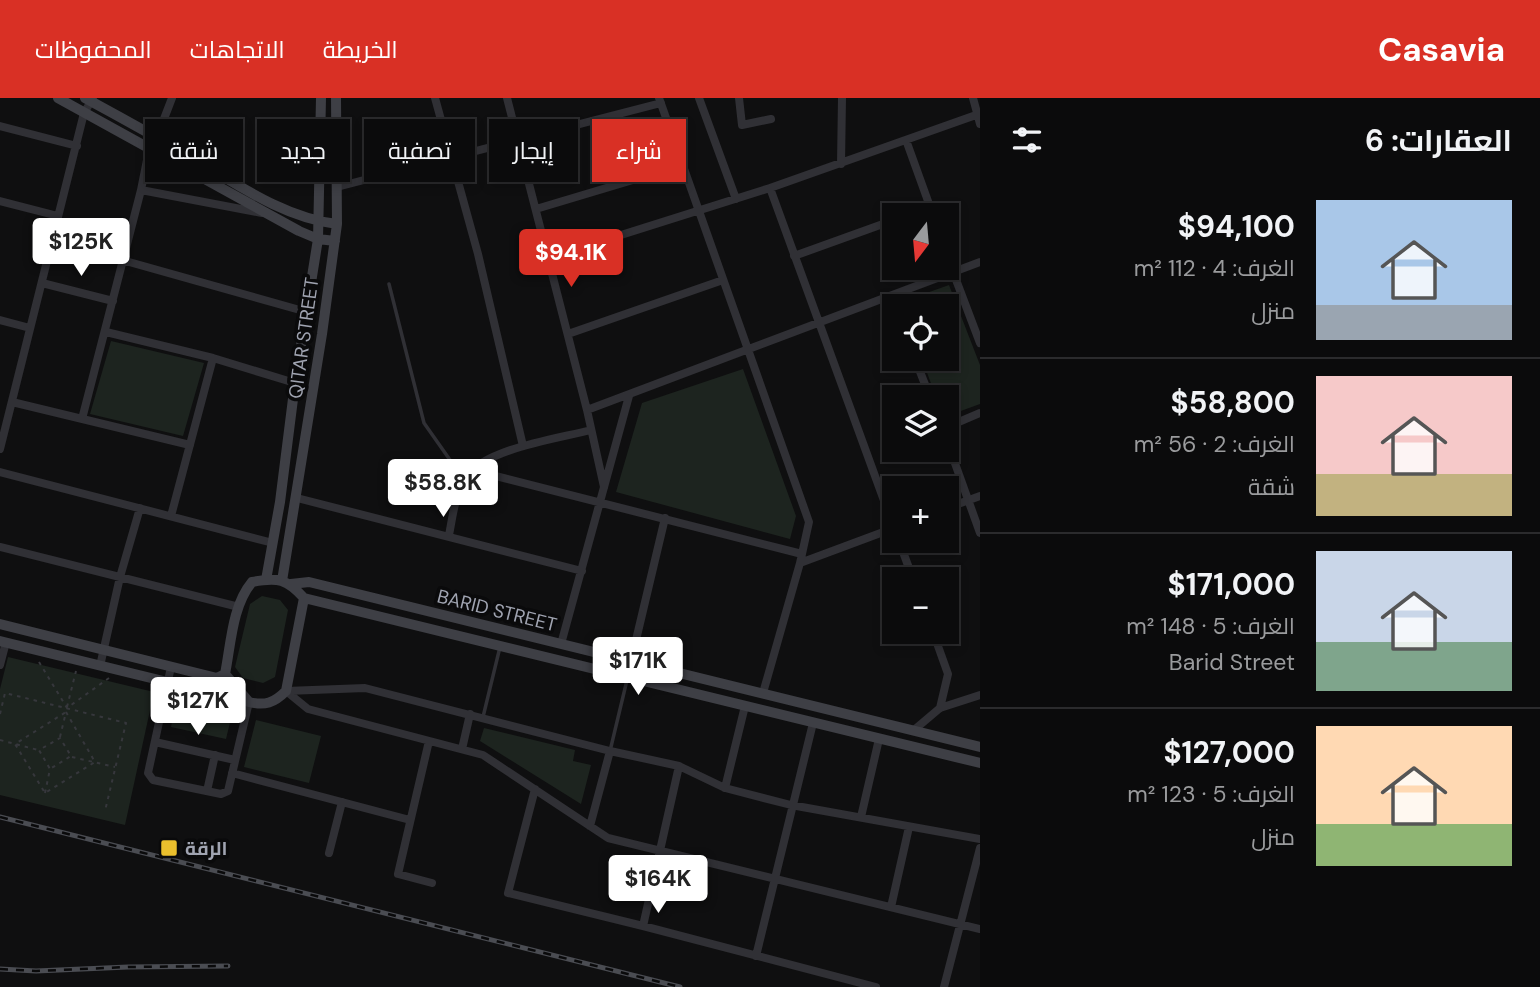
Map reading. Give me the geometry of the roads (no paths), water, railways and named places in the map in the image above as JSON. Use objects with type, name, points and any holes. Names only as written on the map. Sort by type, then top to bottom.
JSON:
[{"type":"main road","points":[[58,98],[145,148]]},
{"type":"main road","name":"QITAR STREET","points":[[266,580],[318,239],[321,98]]},
{"type":"main road","name":"QITAR STREET","points":[[287,582],[337,224],[336,98]]},
{"type":"main road","points":[[90,99],[145,130]]},
{"type":"main road","points":[[207,182],[318,239],[335,241]]},
{"type":"main road","points":[[234,182],[290,212],[318,222],[337,224]]},
{"type":"main road","points":[[304,333],[322,334]]},
{"type":"main road","points":[[294,397],[312,399]]},
{"type":"main road","points":[[225,674],[244,592],[252,582],[266,580]]},
{"type":"main road","name":"BARID STREET","points":[[266,580],[309,582],[980,747]]},
{"type":"main road","points":[[3,642],[262,705],[275,702],[286,691],[304,598],[287,582]]},
{"type":"main road","name":"BARID STREET","points":[[304,598],[980,763]]},
{"type":"main road","points":[[0,624],[217,678],[225,674]]},
{"type":"main road","points":[[225,674],[249,702]]},
{"type":"street","points":[[164,119],[172,98]]},
{"type":"street","points":[[436,98],[442,119]]},
{"type":"street","points":[[507,98],[513,119]]},
{"type":"street","points":[[699,98],[736,199]]},
{"type":"street","points":[[739,98],[742,125],[771,119]]},
{"type":"street","points":[[841,164],[842,98]]},
{"type":"street","points":[[973,98],[980,124]]},
{"type":"street","points":[[0,449],[78,146],[84,113],[90,99]]},
{"type":"street","points":[[578,123],[660,101],[666,119]]},
{"type":"street","points":[[548,258],[770,188],[976,115]]},
{"type":"street","points":[[0,126],[78,146]]},
{"type":"street","points":[[906,140],[928,203]]},
{"type":"street","points":[[82,419],[145,170]]},
{"type":"street","points":[[686,174],[809,522],[763,694]]},
{"type":"street","points":[[337,187],[364,180]]},
{"type":"street","points":[[459,182],[523,446]]},
{"type":"street","points":[[529,182],[604,487]]},
{"type":"street","points":[[536,209],[626,182]]},
{"type":"street","points":[[770,188],[882,495]]},
{"type":"street","points":[[141,190],[264,213]]},
{"type":"street","points":[[0,201],[58,216]]},
{"type":"street","points":[[794,256],[882,224]]},
{"type":"street","points":[[122,260],[307,312]]},
{"type":"street","points":[[959,270],[980,262]]},
{"type":"street","points":[[568,334],[723,280]]},
{"type":"street","points":[[896,294],[932,280]]},
{"type":"street","points":[[955,280],[980,344]]},
{"type":"street","points":[[41,283],[113,301]]},
{"type":"street","points":[[587,410],[882,299]]},
{"type":"street","points":[[0,320],[30,328]]},
{"type":"street","points":[[106,332],[213,358],[295,383]]},
{"type":"street","points":[[171,516],[213,358]]},
{"type":"street","points":[[561,644],[629,396]]},
{"type":"street","points":[[12,402],[190,445]]},
{"type":"street","points":[[959,421],[980,413]]},
{"type":"street","points":[[449,535],[463,479],[472,470],[498,454],[591,430]]},
{"type":"street","points":[[954,462],[980,533]]},
{"type":"street","points":[[472,470],[599,504],[665,518],[801,558],[882,532]]},
{"type":"street","points":[[0,472],[273,543]]},
{"type":"street","points":[[959,503],[980,496]]},
{"type":"street","points":[[297,498],[582,570]]},
{"type":"street","points":[[100,666],[120,577],[140,508]]},
{"type":"street","points":[[631,661],[665,518]]},
{"type":"street","points":[[0,547],[239,607]]},
{"type":"street","points":[[0,665],[3,642]]},
{"type":"street","points":[[937,644],[948,674],[940,708]]},
{"type":"street","points":[[171,667],[148,773],[153,780],[220,794],[228,791],[249,702]]},
{"type":"street","points":[[286,691],[365,688],[679,766],[725,788],[791,805],[980,839]]},
{"type":"street","points":[[286,691],[308,709],[483,755],[608,838],[980,929]]},
{"type":"street","points":[[915,730],[940,708],[980,695]]},
{"type":"street","points":[[725,788],[745,706]]},
{"type":"street","points":[[462,749],[470,714]]},
{"type":"street","points":[[756,956],[813,723]]},
{"type":"street","points":[[861,817],[880,739]]},
{"type":"street","points":[[429,741],[398,874],[432,883]]},
{"type":"street","points":[[155,742],[235,760]]},
{"type":"street","points":[[590,826],[610,751]]},
{"type":"street","points":[[207,791],[215,755]]},
{"type":"street","points":[[643,926],[679,766]]},
{"type":"street","points":[[232,773],[410,820]]},
{"type":"street","points":[[534,789],[508,893],[876,987]]},
{"type":"street","points":[[329,853],[342,802]]},
{"type":"street","points":[[891,907],[909,827]]},
{"type":"street","points":[[944,987],[980,848]]},
{"type":"lane","points":[[389,284],[424,423],[463,479]]},
{"type":"lane","points":[[483,717],[500,646]]},
{"type":"lane","points":[[610,751],[627,678]]},
{"type":"railway","points":[[0,817],[680,987]]},
{"type":"railway","points":[[0,969],[36,971],[228,966]]},
{"type":"place","name":"الرقة","points":[[169,848]]}]
